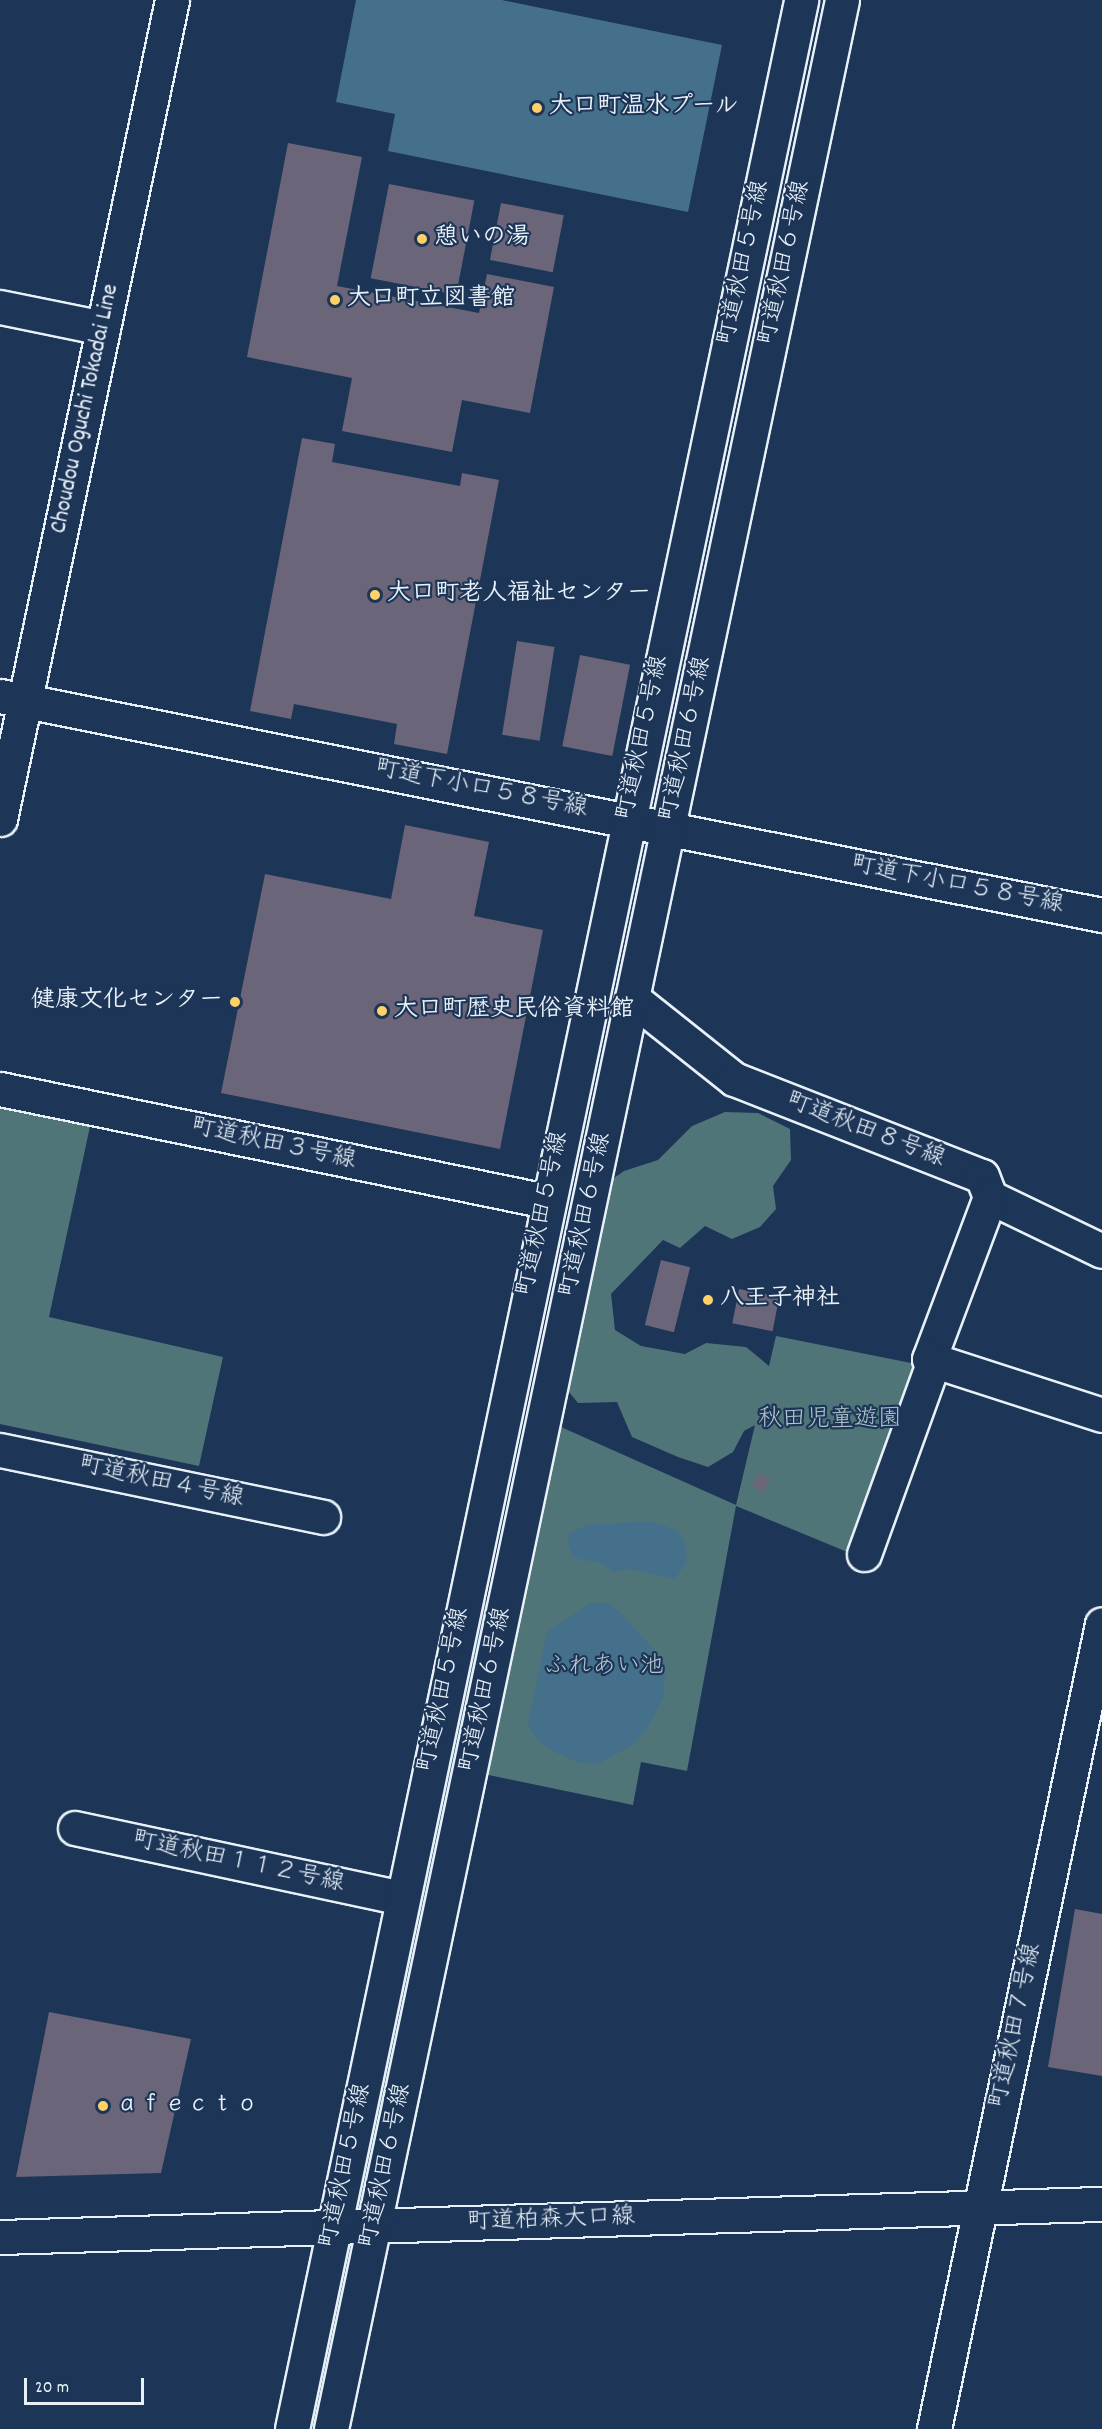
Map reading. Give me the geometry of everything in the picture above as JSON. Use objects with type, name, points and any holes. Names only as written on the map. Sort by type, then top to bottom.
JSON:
[{"type":"street","name":"Choudou Oguchi Tokadai Line","points":[[0,819],[12,698],[103,328],[172,0]]},
{"type":"street","name":"町道秋田５号線","points":[[292,2429],[546,1201],[801,0]]},
{"type":"street","name":"町道秋田６号線","points":[[331,2429],[842,0]]},
{"type":"street","points":[[0,307],[103,328]]},
{"type":"street","name":"町道下小口５８号線","points":[[12,698],[1102,915]]},
{"type":"street","name":"町道秋田８号線","points":[[632,998],[734,1079],[982,1176],[990,1197]]},
{"type":"street","name":"町道秋田３号線","points":[[0,1089],[546,1201]]},
{"type":"street","points":[[864,1554],[990,1197],[1102,1251]]},
{"type":"street","points":[[931,1360],[1102,1415]]},
{"type":"street","name":"町道秋田４号線","points":[[0,1450],[323,1517]]},
{"type":"street","name":"町道秋田７号線","points":[[934,2429],[1102,1624]]},
{"type":"street","name":"町道秋田１１２号線","points":[[75,1828],[402,1898]]},
{"type":"street","name":"町道柏森大口線","points":[[0,2237],[978,2210],[1102,2204]]},
{"type":"green space","points":[[0,1105],[91,1122],[49,1317],[223,1357],[199,1466],[0,1424]]},
{"type":"green space","points":[[725,1112],[758,1113],[790,1129],[791,1160],[773,1186],[776,1209],[760,1227],[732,1239],[705,1226],[680,1248],[663,1240],[611,1294],[615,1330],[641,1346],[685,1354],[706,1343],[746,1347],[769,1366],[776,1336],[926,1366],[857,1556],[736,1506],[687,1771],[641,1762],[633,1805],[479,1773],[552,1423],[736,1505],[755,1425],[744,1431],[733,1452],[708,1467],[678,1457],[632,1437],[617,1402],[578,1403],[556,1376],[546,1343],[562,1248],[588,1196],[624,1171],[658,1160],[692,1126]]},
{"type":"water","name":"大口町温水プール","points":[[356,0],[502,0],[722,45],[688,212],[388,151],[395,114],[336,102]]},
{"type":"water","points":[[650,1521],[676,1530],[684,1540],[687,1561],[675,1579],[628,1569],[614,1572],[601,1563],[574,1558],[567,1545],[570,1533],[586,1525]]},
{"type":"water","points":[[591,1603],[608,1603],[618,1610],[665,1662],[664,1697],[647,1729],[632,1745],[599,1764],[577,1762],[557,1753],[538,1742],[528,1725],[547,1632]]},
{"type":"building","name":"大口町立図書館","points":[[288,143],[362,157],[337,286],[479,313],[487,274],[554,287],[530,413],[462,400],[452,452],[342,431],[352,378],[247,357]]},
{"type":"building","name":"憩いの湯","points":[[389,184],[474,201],[456,295],[371,278]]},
{"type":"building","points":[[501,203],[564,215],[553,272],[490,260]]},
{"type":"building","name":"大口町老人福祉センター","points":[[302,438],[335,444],[332,462],[460,486],[462,473],[499,480],[447,754],[394,744],[397,724],[294,704],[291,719],[250,711]]},
{"type":"building","points":[[517,641],[555,647],[540,741],[502,735]]},
{"type":"building","points":[[580,655],[630,665],[612,756],[562,746]]},
{"type":"building","name":"大口町歴史民俗資料館","points":[[405,825],[489,842],[474,916],[543,930],[500,1149],[221,1093],[265,874],[391,899]]},
{"type":"building","points":[[661,1260],[690,1267],[674,1332],[645,1325]]},
{"type":"building","points":[[739,1289],[779,1297],[773,1331],[732,1323]]},
{"type":"building","points":[[758,1473],[770,1478],[764,1492],[752,1487]]},
{"type":"building","points":[[1075,1909],[1102,1914],[1102,2076],[1048,2067]]},
{"type":"building","name":"ａｆｅｃｔｏ","points":[[49,2012],[191,2039],[161,2173],[16,2177]]},
{"type":"waterway","points":[[313,2429],[487,1608]]},
{"type":"place","name":"大口町温水プール","points":[[537,108]]},
{"type":"place","name":"憩いの湯","points":[[422,239]]},
{"type":"place","name":"大口町立図書館","points":[[335,300]]},
{"type":"place","name":"大口町老人福祉センター","points":[[375,595]]},
{"type":"place","name":"健康文化センター","points":[[235,1002]]},
{"type":"place","name":"大口町歴史民俗資料館","points":[[382,1011]]},
{"type":"place","name":"八王子神社","points":[[708,1300]]},
{"type":"place","name":"ａｆｅｃｔｏ","points":[[103,2106]]},
{"type":"park label","name":"秋田児童遊園","points":[[830,1421]]},
{"type":"park label","name":"ふれあい池","points":[[604,1668]]}]
